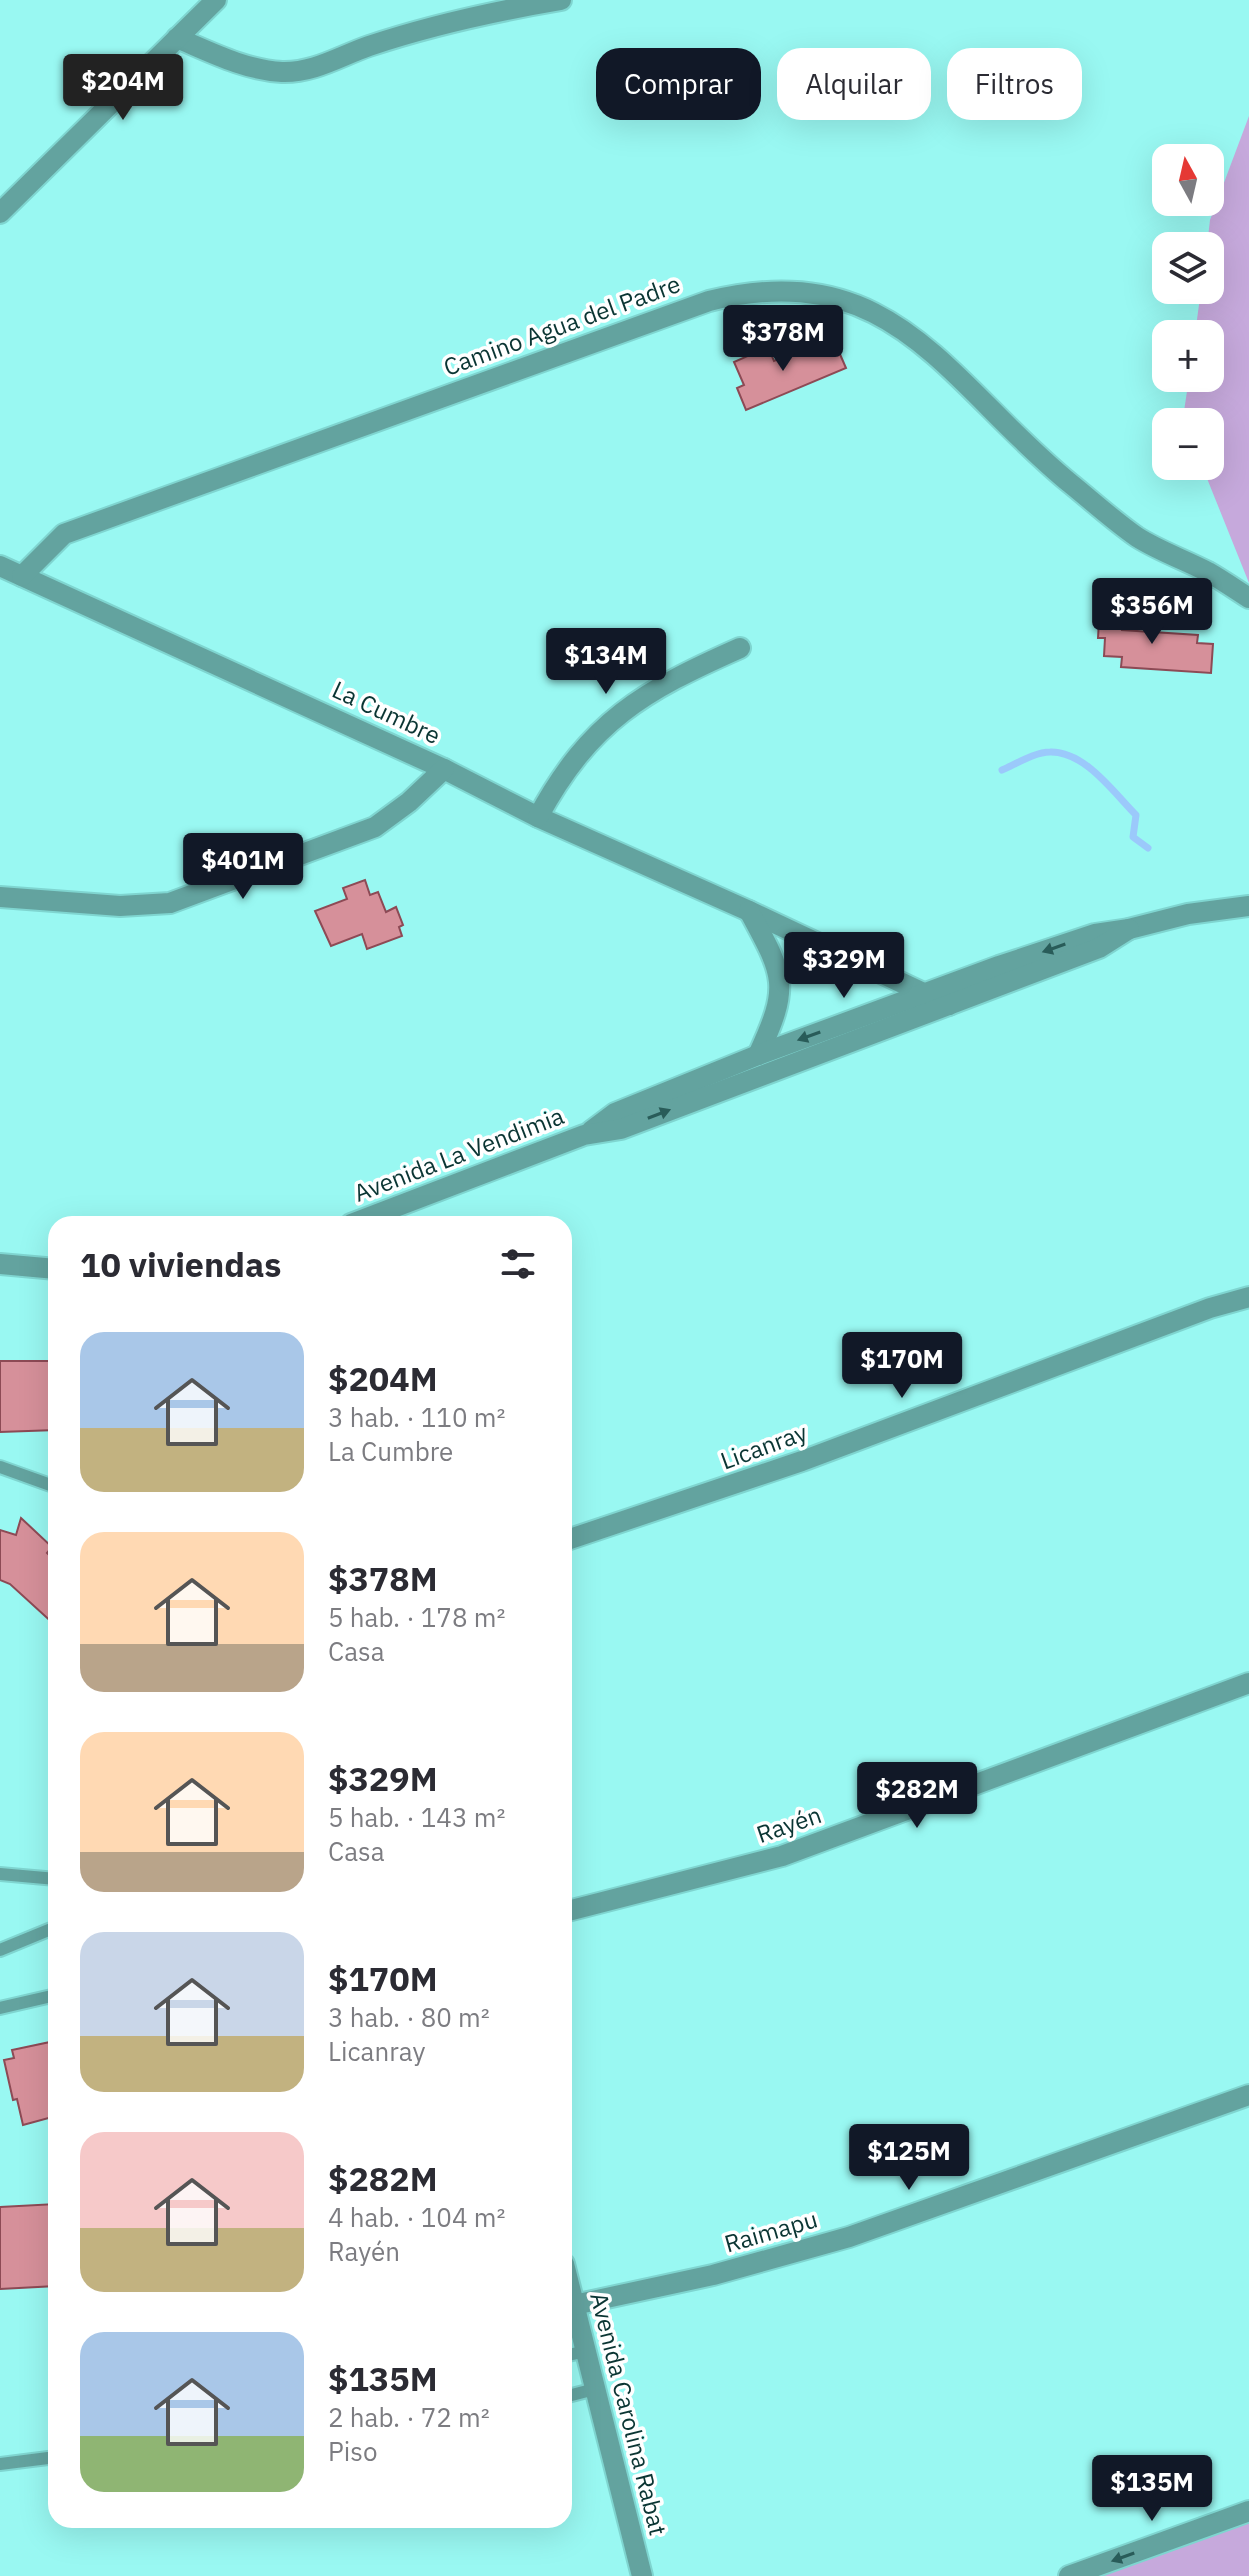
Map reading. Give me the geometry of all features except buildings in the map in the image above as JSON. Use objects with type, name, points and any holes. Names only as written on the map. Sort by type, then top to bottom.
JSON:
[{"type":"street","points":[[0,213],[216,0]]},
{"type":"street","points":[[177,38],[234,62],[279,72],[306,71],[369,46],[427,29],[561,0]]},
{"type":"street","name":"Camino Agua del Padre","points":[[22,576],[64,534],[709,301],[760,291],[784,291],[833,297],[879,314],[901,326],[958,375],[1022,441],[1138,537],[1211,574],[1249,598]]},
{"type":"street","name":"La Cumbre","points":[[0,566],[949,1005]]},
{"type":"street","points":[[538,817],[581,751],[614,717],[653,689],[740,648]]},
{"type":"street","points":[[0,897],[120,906],[170,903],[375,827],[409,802],[444,769]]},
{"type":"street","name":"Avenida La Vendimia","points":[[584,1135],[615,1113],[758,1055],[1095,934],[1129,929],[1160,919],[1249,906]]},
{"type":"street","points":[[1216,910],[1249,915]]},
{"type":"street","points":[[749,911],[773,955],[780,978],[776,1016],[758,1055]]},
{"type":"street","name":"Avenida La Vendimia","points":[[372,1216],[584,1135],[621,1129],[949,1005],[1099,948],[1129,929]]},
{"type":"street","points":[[0,1264],[48,1268]]},
{"type":"street","name":"Licanray","points":[[572,1538],[721,1489],[1210,1308],[1249,1297]]},
{"type":"street","name":"Rayén","points":[[572,1910],[782,1856],[1249,1683]]},
{"type":"street","name":"Raimapu","points":[[572,2308],[713,2275],[849,2237],[1249,2095]]},
{"type":"street","name":"Avenida Carolina Rabat","points":[[572,2311],[586,2351],[642,2576]]},
{"type":"street","points":[[1069,2576],[1249,2511]]},
{"type":"lane","points":[[0,1467],[48,1484]]},
{"type":"lane","points":[[0,1874],[48,1878]]},
{"type":"lane","points":[[0,1950],[48,1930]]},
{"type":"lane","points":[[0,2008],[48,1997]]},
{"type":"lane","points":[[572,2354],[586,2351]]},
{"type":"lane","points":[[572,2395],[595,2389]]},
{"type":"lane","points":[[0,2464],[48,2458]]},
{"type":"shaded area","points":[[1249,116],[1249,583],[1208,480],[1224,480],[1224,408],[1184,408],[1187,392],[1224,392],[1224,320],[1197,320],[1199,304],[1224,304],[1224,232],[1209,232],[1212,216],[1224,216],[1224,183]]},
{"type":"shaded area","points":[[1249,2522],[1249,2576],[1096,2576]]},
{"type":"waterway","points":[[1002,770],[1032,756],[1050,752],[1075,758],[1098,775],[1136,815],[1133,837],[1148,848]]}]
